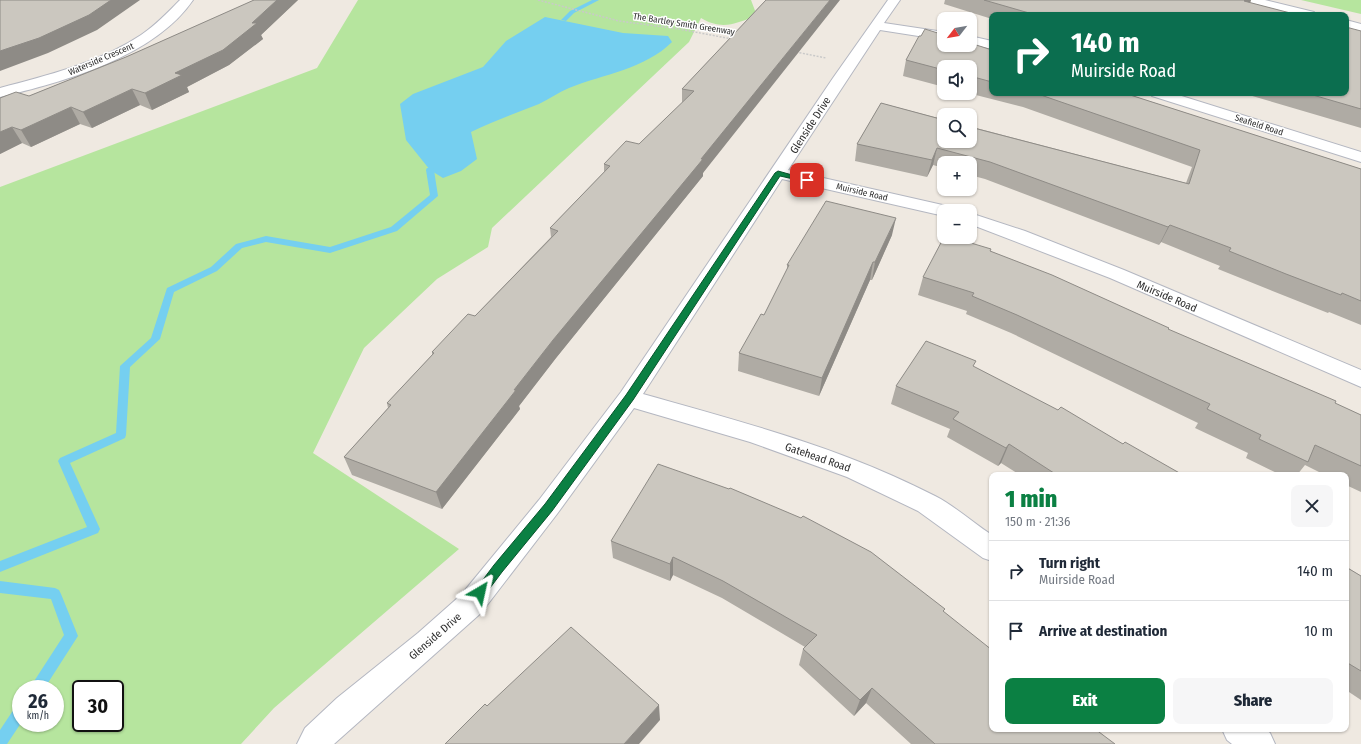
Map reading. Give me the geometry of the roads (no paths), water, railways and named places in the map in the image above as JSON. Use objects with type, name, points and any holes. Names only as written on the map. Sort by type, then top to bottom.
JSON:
[{"type":"street","name":"Waterside Crescent","points":[[0,93],[70,72],[116,54],[139,42],[161,25],[187,0]]},
{"type":"street","name":"Glenside Drive","points":[[314,744],[316,739],[348,709],[428,643],[472,604],[498,568],[548,508],[629,398],[840,78],[852,63],[894,0]]},
{"type":"street","points":[[1250,0],[1298,12]]},
{"type":"street","points":[[1349,25],[1361,28]]},
{"type":"street","points":[[877,26],[937,35]]},
{"type":"street","points":[[977,42],[989,44]]},
{"type":"street","name":"Seafield Road","points":[[1168,96],[1361,157]]},
{"type":"street","name":"Muirside Road","points":[[778,173],[937,209]]},
{"type":"street","name":"Muirside Road","points":[[977,220],[1117,274],[1361,379]]},
{"type":"street","name":"Gatehead Road","points":[[629,398],[756,435],[856,470],[927,504],[989,548]]},
{"type":"street","points":[[1242,732],[1259,744]]},
{"type":"water","points":[[545,17],[623,33],[668,36],[672,42],[649,59],[637,65],[569,88],[539,104],[471,132],[477,159],[461,171],[443,178],[430,170],[406,140],[400,104],[413,94],[483,67],[506,41]]},
{"type":"waterway","points":[[564,20],[572,12],[596,0]]},
{"type":"waterway","points":[[0,567],[94,529],[64,461],[121,435],[125,366],[155,339],[170,290],[214,269],[239,246],[266,239],[330,250],[394,229],[434,196],[430,170]]},
{"type":"waterway","points":[[0,587],[55,594],[71,636],[42,680]]},
{"type":"waterway","points":[[0,742],[12,724]]}]
